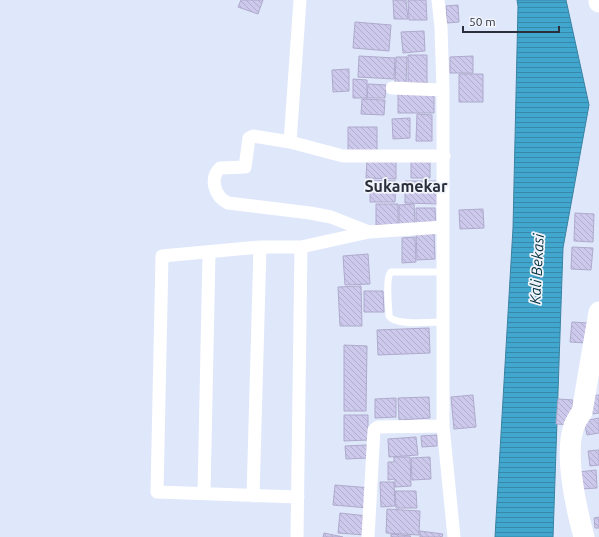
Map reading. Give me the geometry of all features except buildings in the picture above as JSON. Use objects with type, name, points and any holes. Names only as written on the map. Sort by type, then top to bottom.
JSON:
[{"type":"main road","points":[[584,537],[574,486],[571,453],[574,426],[582,412],[596,345],[599,312]]},
{"type":"street","points":[[290,142],[300,0]]},
{"type":"street","points":[[438,0],[441,27],[444,156],[442,272],[443,426],[454,537]]},
{"type":"street","points":[[392,88],[443,90]]},
{"type":"street","points":[[369,232],[331,217],[310,212],[228,203],[221,200],[216,192],[216,173],[220,168],[245,167],[249,138],[251,136],[290,142],[343,156],[444,156]]},
{"type":"street","points":[[298,497],[157,492],[162,256],[209,253],[260,247],[301,246],[369,232],[443,227]]},
{"type":"street","points":[[297,537],[301,246]]},
{"type":"street","points":[[253,496],[260,247]]},
{"type":"street","points":[[204,493],[209,253]]},
{"type":"street","points":[[368,537],[374,430],[378,427],[443,426]]},
{"type":"lane","points":[[442,272],[401,271],[391,272],[388,275],[389,316],[391,319],[399,322],[442,322]]},
{"type":"water","name":"Kali Bekasi","points":[[517,0],[566,0],[589,105],[563,248],[553,537],[495,537],[513,228]]},
{"type":"district","name":"Sukamekar","points":[[406,186]]}]
